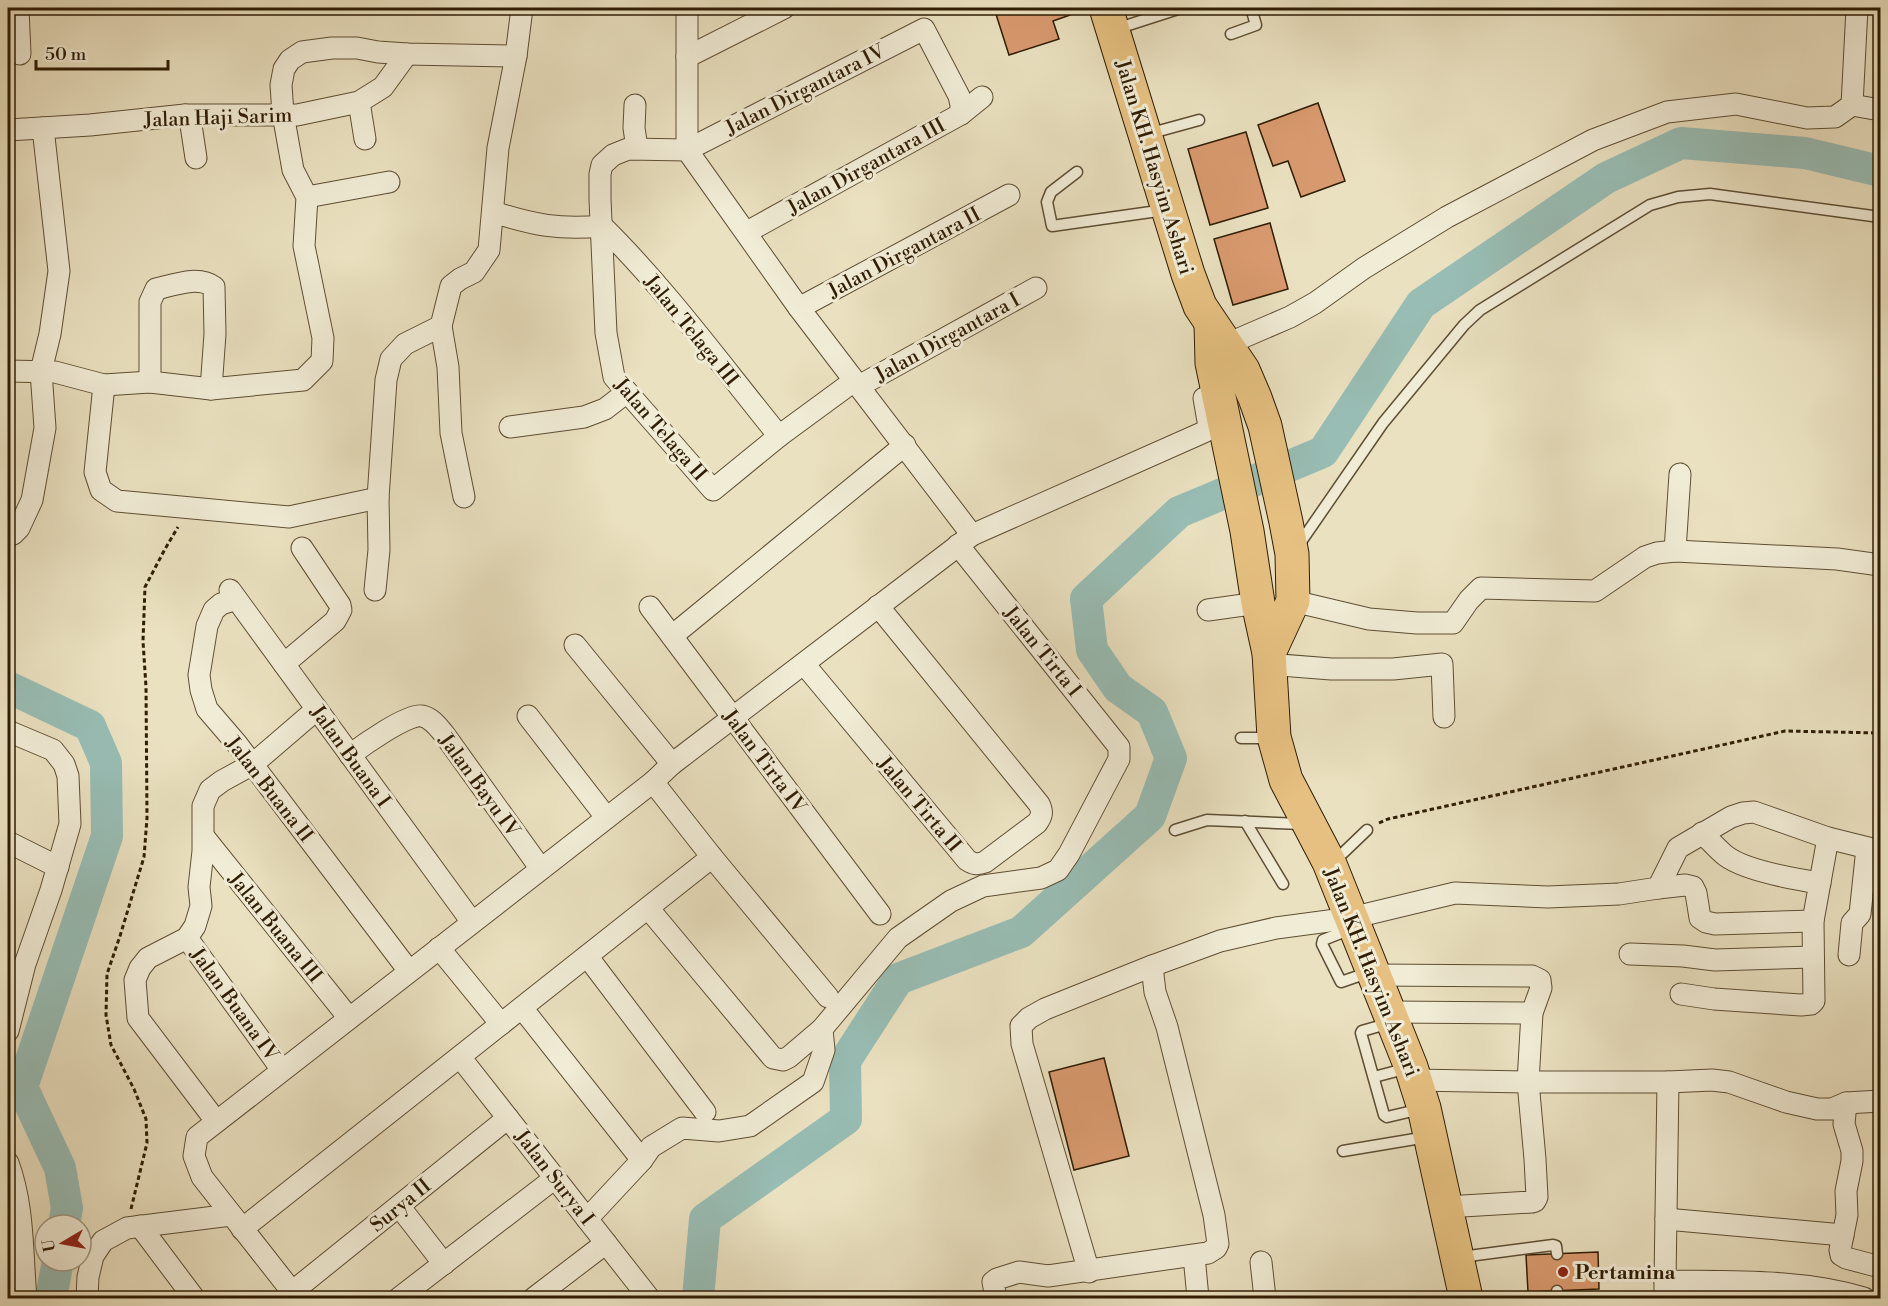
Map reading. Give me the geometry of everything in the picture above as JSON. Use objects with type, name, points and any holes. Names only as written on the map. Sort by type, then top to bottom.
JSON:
[{"type":"main road","name":"Jalan KH. Hasyim Ashari","points":[[1109,19],[1188,274],[1212,325],[1243,370],[1265,426],[1292,554],[1293,601],[1269,658]]},
{"type":"main road","name":"Jalan KH. Hasyim Ashari","points":[[1212,325],[1212,363],[1247,531],[1269,658],[1274,737],[1286,780],[1329,862],[1392,1017],[1420,1098],[1466,1299]]},
{"type":"street","points":[[18,8],[20,54]]},
{"type":"street","points":[[464,497],[452,433],[448,367],[441,326],[451,286],[474,272],[489,250],[498,148],[516,56],[522,8]]},
{"type":"street","points":[[635,105],[634,128],[637,148],[687,150],[687,8]]},
{"type":"street","points":[[687,57],[784,8]]},
{"type":"street","points":[[1852,105],[1857,8]]},
{"type":"street","name":"Jalan Dirgantara IV","points":[[687,150],[924,29],[959,96],[961,114]]},
{"type":"street","points":[[8,371],[55,372],[104,385],[150,382],[211,389],[303,380],[322,361],[323,338],[304,246],[308,197],[293,170],[283,114],[281,85],[284,69],[290,60],[302,52],[332,48],[357,48],[407,54],[516,56]]},
{"type":"street","name":"Jalan Haji Sarim","points":[[8,130],[185,115],[297,115],[359,102],[382,87],[407,54]]},
{"type":"street","name":"Jalan Dirgantara III","points":[[747,232],[961,114],[982,97]]},
{"type":"street","points":[[359,102],[365,139]]},
{"type":"street","points":[[294,1295],[202,1176],[194,1156],[197,1137],[672,765],[965,540],[1204,432],[1209,427],[1194,328],[1298,313],[1374,262],[1458,212],[1593,140],[1667,112],[1736,104],[1807,118],[1835,117],[1852,105],[1881,110]]},
{"type":"street","points":[[185,115],[191,125],[196,158]]},
{"type":"street","points":[[8,536],[19,528],[32,500],[45,428],[40,370],[50,334],[59,271],[43,128]]},
{"type":"street","name":"Jalan Telaga II","points":[[637,148],[613,155],[602,165],[600,174],[606,333],[614,377],[713,490],[779,436],[856,384]]},
{"type":"street","name":"Jalan Tirta I","points":[[687,150],[799,308],[905,445],[965,540],[1119,747],[1119,759],[1069,854],[1058,870],[1041,878],[983,886],[951,901],[898,938],[822,1029]]},
{"type":"street","points":[[308,197],[389,182]]},
{"type":"street","name":"Jalan Dirgantara II","points":[[799,308],[1009,195]]},
{"type":"street","points":[[493,212],[562,228],[602,226]]},
{"type":"street","name":"Jalan Telaga III","points":[[602,226],[657,286],[779,436]]},
{"type":"street","points":[[150,382],[150,302],[152,295],[156,289],[201,280],[214,287],[214,362],[211,389]]},
{"type":"street","name":"Jalan Dirgantara I","points":[[856,384],[1036,288]]},
{"type":"street","points":[[375,590],[380,550],[378,498],[386,380],[391,359],[405,344],[441,326]]},
{"type":"street","points":[[104,385],[95,472],[101,490],[117,501],[289,517],[378,498]]},
{"type":"street","points":[[510,427],[584,417],[605,409],[627,392]]},
{"type":"street","points":[[672,636],[905,445]]},
{"type":"street","points":[[1675,551],[1680,474]]},
{"type":"street","points":[[284,664],[334,621],[341,610],[340,605],[302,548]]},
{"type":"street","points":[[1293,601],[1369,619],[1453,623],[1469,600],[1481,588],[1595,591],[1645,557],[1657,553],[1675,551],[1837,559],[1881,565]]},
{"type":"street","name":"Jalan Buana I","points":[[233,594],[472,922]]},
{"type":"street","name":"Jalan Buana II","points":[[233,594],[214,610],[207,626],[199,675],[207,709],[253,764],[409,971]]},
{"type":"street","points":[[1208,610],[1258,603]]},
{"type":"street","name":"Jalan Tirta II","points":[[804,663],[972,864],[985,862],[1037,823],[1042,810],[1039,804],[878,606]]},
{"type":"street","name":"Jalan Tirta IV","points":[[650,607],[880,914]]},
{"type":"street","points":[[575,645],[672,765]]},
{"type":"street","points":[[1269,658],[1331,669],[1393,669],[1442,664],[1444,717]]},
{"type":"street","points":[[216,1121],[138,1018],[135,980],[140,968],[148,958],[187,938],[195,926],[201,906],[199,887],[204,837],[203,806],[210,790],[222,780],[253,764],[317,709]]},
{"type":"street","name":"Jalan Bayu IV","points":[[350,755],[410,717],[422,716],[432,720],[540,869]]},
{"type":"street","points":[[528,716],[606,817]]},
{"type":"street","points":[[8,731],[53,750],[64,764],[68,776],[70,824],[58,867],[16,959],[8,1031]]},
{"type":"street","points":[[653,782],[828,997]]},
{"type":"street","points":[[1658,888],[1678,848],[1731,817],[1743,813],[1754,812],[1828,838],[1874,849],[1860,914],[1852,924],[1849,955]]},
{"type":"street","points":[[1702,833],[1727,857],[1749,867],[1794,879],[1820,883]]},
{"type":"street","name":"Jalan Buana III","points":[[204,837],[349,1018]]},
{"type":"street","points":[[1681,994],[1714,999],[1811,1004],[1815,996],[1813,921],[1828,838]]},
{"type":"street","points":[[8,842],[58,867]]},
{"type":"street","points":[[87,1299],[88,1277],[93,1256],[103,1241],[134,1227],[237,1222],[460,1057],[712,857]]},
{"type":"street","points":[[1089,1272],[1022,1044],[1021,1026],[1029,1018],[1045,1009],[1220,941],[1276,928],[1353,922],[1455,893],[1548,897],[1619,894],[1685,885],[1693,887],[1696,892],[1700,918],[1706,922],[1715,924],[1813,921]]},
{"type":"street","points":[[648,908],[773,1058],[777,1060],[789,1057],[822,1029]]},
{"type":"street","name":"Jalan Buana IV","points":[[187,938],[282,1070]]},
{"type":"street","points":[[439,948],[501,1024]]},
{"type":"street","points":[[1630,954],[1715,960],[1813,957]]},
{"type":"street","points":[[587,956],[705,1112]]},
{"type":"street","points":[[996,1299],[993,1282],[1019,1272],[1048,1276],[1089,1272],[1194,1256],[1213,1251],[1218,1244],[1178,1069],[1155,992],[1152,966]]},
{"type":"street","points":[[1374,973],[1532,976],[1540,980],[1541,988],[1532,1013],[1528,1082],[1537,1197],[1535,1201],[1446,1207]]},
{"type":"street","points":[[522,1008],[642,1160]]},
{"type":"street","points":[[1392,1017],[1532,1013]]},
{"type":"street","points":[[587,1219],[642,1160],[651,1147],[682,1128],[719,1131],[750,1126],[813,1082],[825,1050],[822,1029]]},
{"type":"street","name":"Jalan Surya I","points":[[460,1057],[649,1299]]},
{"type":"street","points":[[1420,1098],[1528,1082],[1713,1080],[1730,1082],[1786,1102],[1817,1109],[1832,1108],[1846,1103],[1881,1101]]},
{"type":"street","points":[[1668,1082],[1665,1290],[1805,1286],[1837,1290],[1864,1299]]},
{"type":"street","points":[[1846,1103],[1844,1124],[1852,1151],[1852,1161],[1846,1191],[1847,1215],[1841,1255],[1881,1268]]},
{"type":"street","name":"Surya II","points":[[294,1295],[508,1118]]},
{"type":"street","points":[[8,1163],[20,1215],[18,1260],[9,1299]]},
{"type":"street","points":[[399,1299],[555,1178]]},
{"type":"street","points":[[399,1206],[444,1264]]},
{"type":"street","points":[[1666,1219],[1843,1235]]},
{"type":"street","points":[[134,1227],[194,1299]]},
{"type":"street","points":[[534,1299],[606,1243]]},
{"type":"street","points":[[1194,1256],[1198,1299]]},
{"type":"street","points":[[18,1260],[26,1299]]},
{"type":"street","points":[[1261,1262],[1264,1299]]},
{"type":"lane","points":[[1109,19],[1181,8]]},
{"type":"lane","points":[[1231,34],[1256,25],[1251,8]]},
{"type":"lane","points":[[1145,135],[1199,120]]},
{"type":"lane","points":[[1077,172],[1051,192],[1047,202],[1052,226],[1168,210]]},
{"type":"lane","points":[[1292,554],[1383,423],[1464,325],[1480,310],[1650,205],[1678,197],[1710,194],[1881,217]]},
{"type":"lane","points":[[1241,738],[1274,737]]},
{"type":"lane","points":[[1175,830],[1207,820],[1309,824]]},
{"type":"lane","points":[[1245,821],[1283,884]]},
{"type":"lane","points":[[1329,862],[1344,853],[1367,830]]},
{"type":"lane","points":[[1392,1017],[1361,1032],[1385,1117],[1420,1098]]},
{"type":"lane","points":[[1374,1077],[1420,1098]]},
{"type":"lane","points":[[1343,1151],[1420,1098]]},
{"type":"lane","points":[[1457,1257],[1551,1245],[1556,1246],[1557,1254]]},
{"type":"path","points":[[134,1227],[147,1143],[146,1119],[134,1089],[111,1045],[106,1015],[107,974],[144,857],[147,818],[146,687],[143,642],[145,587],[190,507]]},
{"type":"path","points":[[1367,830],[1388,819],[1785,731],[1881,733]]},
{"type":"building","points":[[994,8],[1067,8],[1070,15],[1053,21],[1059,39],[1009,55]]},
{"type":"building","points":[[1318,103],[1345,181],[1301,197],[1288,161],[1273,166],[1258,125]]},
{"type":"building","points":[[1246,132],[1268,208],[1210,225],[1188,149]]},
{"type":"building","points":[[1270,223],[1288,289],[1233,305],[1214,239]]},
{"type":"building","points":[[1104,1058],[1129,1156],[1074,1170],[1049,1072]]},
{"type":"building","name":"Pertamina","points":[[1598,1252],[1599,1289],[1528,1292],[1526,1255]]},
{"type":"waterway","points":[[698,1298],[705,1219],[846,1119],[845,1061],[898,979],[1021,932],[1150,816],[1171,758],[1152,712],[1118,688],[1092,650],[1086,599],[1179,512],[1323,452],[1421,304],[1606,178],[1681,143],[1805,153],[1880,171]]},
{"type":"waterway","points":[[8,687],[90,726],[106,763],[107,836],[22,1087],[60,1168],[66,1213]]},
{"type":"waterway","points":[[51,1298],[56,1273]]},
{"type":"place","name":"Pertamina","points":[[1563,1272]]}]
